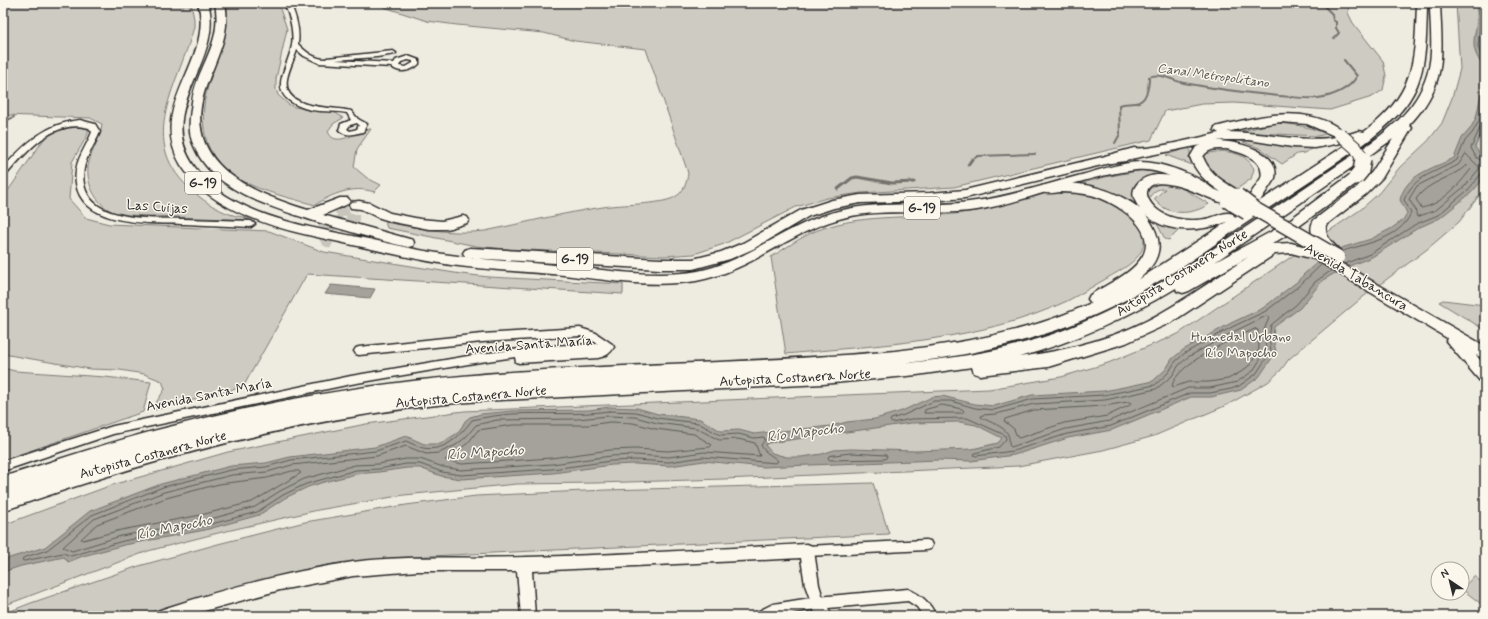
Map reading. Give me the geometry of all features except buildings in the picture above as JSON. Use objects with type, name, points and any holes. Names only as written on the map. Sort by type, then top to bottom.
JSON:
[{"type":"highway","name":"Autopista Costanera Norte","points":[[3,486],[92,456],[178,432],[291,408],[376,393],[472,382],[854,362],[905,357],[939,353],[998,341],[1057,324],[1117,298],[1161,273],[1351,146],[1388,118],[1400,106],[1415,78],[1420,53],[1422,3]]},
{"type":"highway","name":"Autopista Costanera Norte","points":[[3,502],[89,472],[189,444],[311,417],[405,402],[486,393],[765,381],[907,371],[974,361],[1032,347],[1091,326],[1143,300],[1214,255],[1390,136],[1408,119],[1426,94],[1435,70],[1435,3]]},
{"type":"highway","points":[[1032,347],[1057,345],[1082,339],[1099,334],[1126,322],[1193,281],[1285,230],[1356,177],[1363,168],[1364,161],[1355,145],[1326,126],[1306,120],[1276,117],[1110,158]]},
{"type":"highway","points":[[1338,257],[1322,239],[1318,228],[1321,220],[1361,191],[1380,171],[1405,130],[1408,119]]},
{"type":"highway","points":[[1124,155],[1158,150],[1225,136],[1249,136],[1292,143],[1315,144],[1346,139],[1372,131]]},
{"type":"highway","points":[[1230,198],[1202,170],[1197,159],[1198,152],[1201,150],[1212,145],[1232,146],[1248,151],[1261,160],[1268,171],[1268,178],[1252,204]]},
{"type":"highway","points":[[1117,298],[1153,268],[1228,217],[1252,204],[1309,165],[1351,146]]},
{"type":"highway","points":[[1228,217],[1200,225],[1181,224],[1167,221],[1152,214],[1145,208],[1140,201],[1139,193],[1142,187],[1147,183],[1166,179],[1252,204]]},
{"type":"highway","points":[[1047,189],[1063,187],[1079,188],[1115,199],[1133,211],[1142,221],[1149,231],[1152,241],[1149,258],[1141,268],[1057,324]]},
{"type":"highway","points":[[907,371],[954,370],[1019,364],[1062,357],[1098,347],[1140,331],[1166,318],[1266,252],[1276,248],[1291,248],[1318,255]]},
{"type":"main road","name":"G-19","points":[[203,3],[206,13],[206,30],[181,98],[175,127],[177,143],[183,159],[188,167],[211,191],[243,210],[281,223],[386,242],[476,254],[660,264],[693,264],[725,256],[748,246],[805,213],[832,204],[860,199],[938,197],[965,194],[1110,158],[1145,158],[1170,163],[1189,170],[1230,198]]},
{"type":"main road","name":"G-19","points":[[220,3],[223,17],[220,36],[198,95],[194,112],[195,129],[200,145],[212,166],[227,180],[239,188],[280,206],[338,223],[386,242],[463,262],[643,278],[682,278],[704,275],[738,264],[810,226],[841,214],[878,208],[976,205],[1139,166],[1160,168],[1182,176],[1230,198]]},
{"type":"main road","name":"Avenida Tabancura","points":[[1230,198],[1278,227],[1318,255],[1425,314],[1485,343]]},
{"type":"main road","points":[[309,214],[321,211],[344,201],[334,208],[332,213],[338,223]]},
{"type":"main road","name":"Avenida Tabancura","points":[[1252,204],[1278,227],[1338,257],[1485,354]]},
{"type":"main road","points":[[355,205],[367,206],[390,217],[440,225],[448,225],[463,220]]},
{"type":"main road","points":[[334,243],[356,246],[386,242],[374,226],[362,221]]},
{"type":"main road","points":[[1425,314],[1464,351],[1485,377]]},
{"type":"street","points":[[287,3],[294,22],[295,44],[284,76],[283,82],[285,94],[294,101],[305,106],[349,112],[355,121]]},
{"type":"street","points":[[295,44],[306,55],[319,61],[395,65]]},
{"type":"street","points":[[319,61],[344,56],[383,56],[393,53]]},
{"type":"street","name":"Las Cuijas","points":[[3,173],[46,132],[63,125],[85,124],[92,126],[96,132],[83,157],[80,180],[85,198],[99,210],[118,217],[134,220],[251,224]]},
{"type":"street","name":"Avenida Santa María","points":[[3,466],[70,443],[133,425],[210,411],[351,380],[424,368],[515,359],[602,353],[609,347],[594,336],[580,332],[482,338],[359,351]]},
{"type":"street","points":[[163,616],[224,597],[268,586],[328,573],[355,569],[388,566],[524,564],[926,545]]},
{"type":"street","points":[[807,550],[811,586],[817,603],[825,616]]},
{"type":"street","points":[[524,564],[528,616]]},
{"type":"street","points":[[760,616],[773,610],[817,603],[908,596],[915,598],[922,604],[930,616]]},
{"type":"green space","points":[[11,3],[191,3],[194,27],[170,95],[165,117],[164,138],[168,158],[180,178],[201,198],[212,206],[225,212],[250,220],[128,215],[113,212],[96,197],[92,191],[88,176],[89,162],[100,134],[102,124],[90,118],[3,115],[3,5]]},
{"type":"green space","points":[[226,3],[278,3],[287,29],[276,79],[276,89],[278,95],[294,107],[336,113],[343,118],[333,124],[328,131],[331,137],[336,139],[342,139],[371,129],[357,149],[354,167],[367,178],[381,185],[374,192],[366,190],[351,190],[335,194],[315,205],[254,186],[236,177],[221,165],[210,150],[204,131],[204,106],[205,96],[226,28]]},
{"type":"green space","points":[[377,3],[1349,3],[1348,13],[1353,23],[1383,61],[1386,76],[1383,90],[1372,97],[1330,110],[1234,103],[1202,104],[1165,111],[1151,140],[954,187],[861,193],[827,198],[796,207],[724,244],[694,254],[664,256],[506,249],[476,246],[387,228],[385,222],[422,229],[460,232],[485,231],[588,209],[661,202],[675,197],[681,192],[687,180],[688,173],[646,49],[575,41],[544,33],[427,21],[384,7]]},
{"type":"green space","name":"Humedal Urbano Río Mapocho","points":[[1456,3],[1485,3],[1485,188],[1459,222],[1426,250],[1363,297],[1289,359],[1281,370],[1268,382],[1227,405],[1154,436],[1103,450],[1018,466],[724,479],[517,484],[404,495],[318,510],[148,551],[3,606],[3,525],[112,485],[228,452],[366,424],[464,411],[989,389],[1061,377],[1108,363],[1178,334],[1360,210],[1378,194],[1400,167],[1428,141],[1442,123],[1452,98],[1460,69]]},
{"type":"green space","points":[[1276,123],[1302,126],[1327,134],[1317,136],[1237,132]]},
{"type":"green space","points":[[70,127],[88,128],[88,134],[72,162],[69,199],[86,218],[109,224],[269,231],[324,252],[461,274],[489,277],[623,284],[623,294],[307,274],[243,387],[155,410],[157,401],[165,389],[162,381],[144,374],[120,370],[90,369],[3,354],[3,198],[46,136]]},
{"type":"green space","points":[[1236,139],[1288,147],[1314,148],[1304,153],[1297,154],[1282,164],[1261,149]]},
{"type":"green space","points":[[1190,148],[1190,159],[1195,166],[1166,155]]},
{"type":"green space","points":[[1222,151],[1241,156],[1251,164],[1254,169],[1251,179],[1237,189],[1208,170],[1202,157],[1203,154]]},
{"type":"green space","points":[[1143,170],[1158,171],[1174,178],[1135,189],[1133,197],[1137,204],[1109,191],[1078,184],[1105,177]]},
{"type":"green space","points":[[1165,183],[1182,188],[1209,204],[1203,208],[1188,212],[1166,209],[1154,199],[1165,189],[1160,189],[1154,192],[1149,198],[1151,202],[1161,212],[1177,221],[1156,211],[1145,196],[1148,190],[1153,186]]},
{"type":"green space","points":[[1063,191],[1085,192],[1108,200],[1126,209],[1141,229],[1144,238],[1140,254],[1118,272],[1067,301],[1035,314],[1001,325],[965,333],[893,344],[786,354],[771,257],[800,239],[818,230],[836,224],[874,219],[969,212],[1039,194]]},
{"type":"green space","points":[[1155,220],[1178,231],[1169,240],[1165,239]]},
{"type":"green space","points":[[1443,300],[1485,305],[1485,330],[1439,302]]},
{"type":"green space","points":[[3,368],[15,371],[105,377],[151,382],[143,412],[3,460]]},
{"type":"green space","points":[[873,483],[889,534],[388,558],[334,564],[246,584],[137,616],[3,616],[3,614],[31,603],[139,566],[218,544],[305,522],[406,505],[476,496],[606,490]]},
{"type":"green space","points":[[1474,576],[1485,585],[1485,607],[1470,595],[1470,580]]},
{"type":"water","points":[[1475,3],[1485,4],[1485,29],[1483,36],[1485,72],[1474,46],[1477,19],[1477,9]]},
{"type":"water","name":"Río Mapocho","points":[[1485,75],[1485,126],[1475,147],[1485,161],[1485,174],[1480,183],[1471,193],[1440,218],[1418,228],[1372,257],[1344,268],[1323,280],[1300,308],[1274,327],[1273,338],[1276,352],[1259,377],[1241,390],[1211,397],[1191,397],[1112,430],[1068,438],[1014,455],[971,461],[939,460],[764,467],[704,461],[670,466],[635,464],[612,465],[553,473],[461,479],[441,476],[420,468],[407,468],[356,474],[308,487],[285,498],[259,515],[205,530],[124,545],[83,556],[68,562],[64,557],[21,566],[3,572],[3,560],[45,547],[90,511],[161,484],[231,466],[266,463],[290,457],[375,447],[406,436],[424,444],[440,444],[459,432],[465,421],[470,417],[481,414],[512,411],[589,410],[609,407],[637,408],[658,414],[700,419],[721,431],[739,430],[754,434],[831,426],[847,422],[875,419],[902,411],[932,397],[942,396],[975,404],[994,406],[1032,395],[1104,391],[1153,381],[1166,369],[1172,359],[1183,350],[1231,323],[1263,308],[1298,281],[1320,260],[1338,249],[1371,239],[1392,228],[1403,220],[1407,213],[1400,200],[1403,191],[1408,184],[1421,173],[1454,158],[1462,138],[1470,129],[1476,118]],"holes":[[[960,422],[976,425],[1002,438],[998,443],[972,449],[915,451],[851,449],[834,450],[822,454],[801,457],[787,457],[772,453],[765,445],[768,443],[911,423]]]},
{"type":"water","points":[[331,285],[375,289],[370,298],[325,294]]},
{"type":"waterway","name":"Canal Metropolitano","points":[[1321,3],[1332,14],[1333,20],[1336,22],[1336,28],[1339,33],[1334,38]]},
{"type":"waterway","name":"Canal Metropolitano","points":[[1115,143],[1120,134],[1119,105],[1135,103],[1142,100],[1148,89],[1149,77],[1162,76],[1184,83],[1243,92],[1298,98],[1318,98],[1329,96],[1340,91],[1354,81],[1357,76],[1344,60]]},
{"type":"waterway","name":"Canal Metropolitano","points":[[3,122],[14,117]]},
{"type":"waterway","name":"Canal Metropolitano","points":[[972,160],[978,156],[1035,154]]},
{"type":"waterway","name":"Canal Metropolitano","points":[[968,165],[972,159]]},
{"type":"waterway","name":"Canal Metropolitano","points":[[838,189],[852,178],[857,177],[892,183],[914,182]]},
{"type":"tunnel","points":[[333,243],[327,240],[324,235],[327,224],[334,215],[355,205]]},
{"type":"tunnel","points":[[328,226],[344,220],[362,221]]}]
